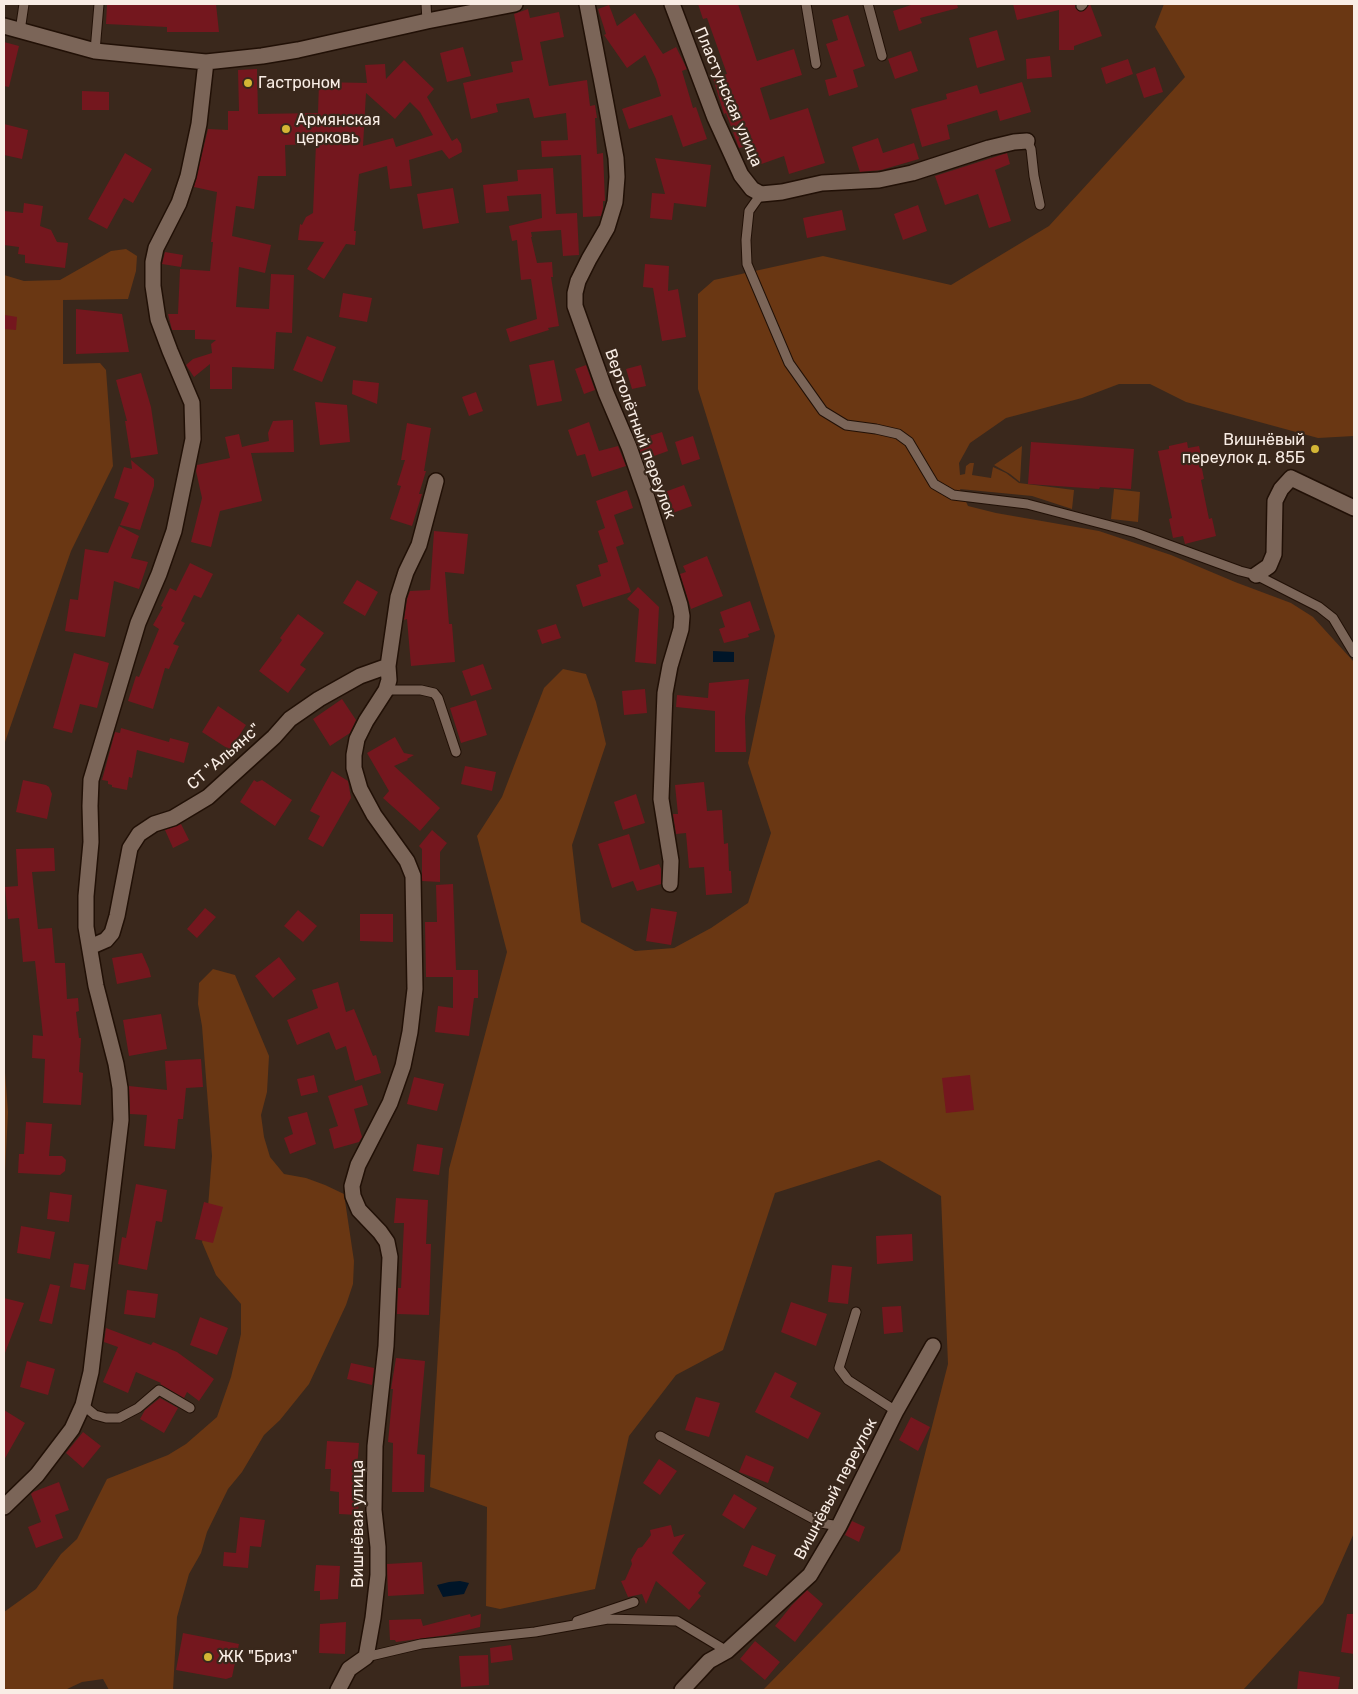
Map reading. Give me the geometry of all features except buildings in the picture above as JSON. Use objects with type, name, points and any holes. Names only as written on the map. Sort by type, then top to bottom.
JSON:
[{"type":"street","points":[[4,26],[95,51],[206,62],[298,50],[427,21],[515,4]]},
{"type":"street","name":"Вертолётный переулок","points":[[587,4],[616,158],[617,177],[615,202],[607,228],[578,281],[575,293],[575,306],[606,393],[629,447],[647,498],[682,616],[681,629],[664,693],[662,799],[671,861],[670,884]]},
{"type":"street","name":"Пластунская улица","points":[[672,4],[715,118],[741,175],[752,189],[761,194]]},
{"type":"street","points":[[4,1507],[38,1475],[72,1429],[83,1405],[91,1372],[121,1120],[120,1088],[116,1064],[96,986],[86,927],[86,896],[91,842],[90,806],[92,780],[138,623],[159,574],[174,531],[193,439],[192,403],[158,319],[153,286],[153,262],[156,248],[179,202],[188,176],[199,124],[206,62]]},
{"type":"street","points":[[761,194],[782,192],[822,182],[879,180],[912,173],[989,148],[1027,141]]},
{"type":"street","points":[[1256,575],[1269,566],[1274,554],[1275,501],[1281,489],[1291,478],[1354,508]]},
{"type":"street","points":[[386,690],[398,597],[406,572],[419,545],[436,481]]},
{"type":"street","name":"СТ \"Альянс\"","points":[[90,947],[106,940],[112,933],[130,848],[139,834],[154,824],[173,818],[208,797],[274,737],[290,719],[319,699],[360,676],[388,666]]},
{"type":"street","name":"Вишнёвая улица","points":[[366,1656],[378,1575],[378,1547],[374,1510],[376,1446],[386,1346],[390,1258],[387,1242],[359,1210],[353,1196],[352,1186],[358,1165],[390,1103],[403,1066],[410,1032],[415,989],[413,876],[407,861],[374,815],[360,789],[354,768],[357,739],[386,690]]},
{"type":"street","name":"Вишнёвый переулок","points":[[682,1690],[709,1661],[727,1651],[810,1575],[839,1526],[896,1410],[933,1346]]},
{"type":"street","points":[[338,1690],[349,1669],[366,1656]]},
{"type":"lane","points":[[20,31],[24,4]]},
{"type":"lane","points":[[95,51],[99,4]]},
{"type":"lane","points":[[426,4],[427,21]]},
{"type":"lane","points":[[806,4],[816,64]]},
{"type":"lane","points":[[868,4],[882,56]]},
{"type":"lane","points":[[1027,141],[1031,149],[1040,205]]},
{"type":"lane","points":[[761,194],[749,211],[746,240],[747,264],[789,363],[823,411],[846,425],[898,434],[909,442],[934,484],[953,495],[1027,504],[1136,533],[1240,571],[1256,575],[1319,607],[1333,618],[1354,652]]},
{"type":"lane","points":[[386,690],[434,692],[438,698],[456,752]]},
{"type":"lane","points":[[856,1312],[839,1368],[848,1380],[896,1410]]},
{"type":"lane","points":[[83,1405],[95,1415],[106,1418],[119,1418],[138,1408],[159,1390],[190,1408]]},
{"type":"lane","points":[[660,1436],[821,1522],[839,1526]]},
{"type":"lane","points":[[548,1630],[634,1602]]},
{"type":"lane","points":[[366,1656],[422,1644],[548,1630],[608,1620],[677,1621],[727,1651]]},
{"type":"shaded area","points":[[1164,4],[1354,4],[1354,436],[1318,438],[1186,402],[1150,384],[1119,384],[1082,398],[1006,418],[970,443],[959,463],[960,475],[965,474],[966,466],[974,463],[972,475],[991,478],[993,467],[1006,473],[1019,483],[1074,490],[1072,509],[1032,496],[960,489],[968,506],[996,513],[1099,531],[1171,555],[1291,603],[1313,617],[1354,662],[1354,1533],[1323,1603],[1243,1690],[763,1690],[900,1551],[948,1364],[941,1196],[879,1160],[775,1193],[723,1350],[676,1375],[629,1436],[595,1589],[500,1609],[486,1606],[487,1507],[430,1487],[449,1169],[507,952],[477,836],[502,797],[544,688],[563,669],[586,674],[596,702],[606,744],[572,845],[581,922],[635,951],[674,948],[711,928],[748,903],[771,833],[748,763],[775,636],[698,389],[698,294],[714,280],[823,256],[951,285],[1049,226],[1185,77],[1155,27]]},
{"type":"shaded area","points":[[126,249],[137,256],[136,271],[128,299],[63,300],[63,364],[100,363],[106,370],[113,466],[71,551],[4,745],[4,275],[24,281],[60,280],[111,251]]},
{"type":"shaded area","points":[[1022,446],[1020,482],[994,465]]},
{"type":"shaded area","points":[[1114,489],[1140,492],[1138,522],[1111,519]]},
{"type":"shaded area","points":[[213,969],[235,975],[269,1056],[267,1092],[261,1115],[264,1137],[270,1157],[284,1174],[306,1178],[344,1194],[354,1261],[353,1284],[346,1305],[309,1384],[280,1420],[264,1435],[242,1472],[228,1489],[207,1532],[201,1553],[189,1574],[177,1617],[173,1690],[109,1690],[103,1679],[82,1682],[65,1690],[4,1690],[4,1612],[36,1589],[61,1554],[77,1539],[107,1479],[168,1455],[186,1444],[217,1417],[231,1377],[241,1334],[241,1304],[216,1275],[202,1242],[207,1220],[212,1156],[202,1026],[198,1004],[199,983]]},
{"type":"shaded area","points":[[4,1059],[8,1112],[4,1192]]},
{"type":"water","points":[[713,651],[734,652],[734,662],[713,662]]},
{"type":"water","points":[[460,1581],[469,1583],[464,1594],[443,1597],[437,1585],[449,1582]]},
{"type":"place","name":"Гастроном","points":[[248,83]]},
{"type":"place","name":"Армянская церковь","points":[[286,129]]},
{"type":"place","name":"Вишнёвый переулок д. 85Б","points":[[1315,449]]},
{"type":"place","name":"ЖК \"Бриз\"","points":[[208,1657]]}]
